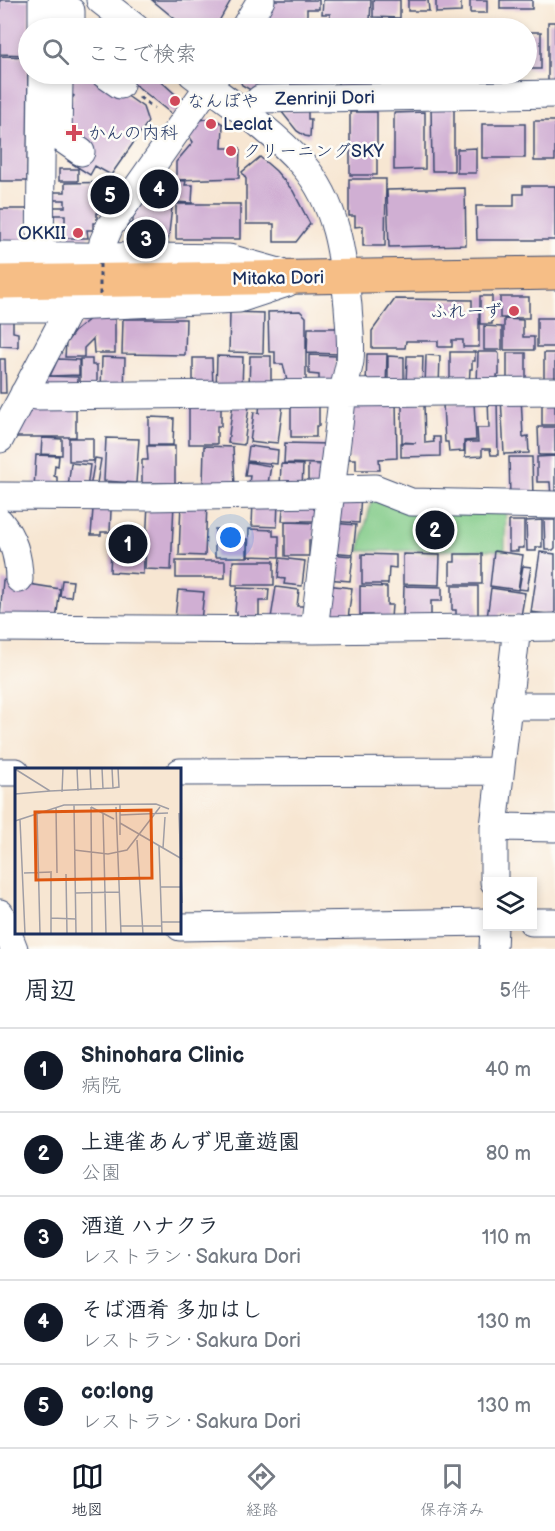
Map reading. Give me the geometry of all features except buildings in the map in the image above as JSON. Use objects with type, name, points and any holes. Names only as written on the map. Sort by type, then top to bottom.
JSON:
[{"type":"main road","name":"Mitaka Dori","points":[[0,282],[555,273]]},
{"type":"street","points":[[100,0],[123,18]]},
{"type":"street","points":[[250,18],[261,0]]},
{"type":"street","points":[[40,255],[42,84]]},
{"type":"street","points":[[59,84],[58,136],[81,152]]},
{"type":"street","points":[[101,260],[103,242],[110,226],[202,84]]},
{"type":"street","points":[[212,84],[246,116],[286,148],[316,182],[334,220],[345,278],[350,325],[350,360],[343,392],[314,630]]},
{"type":"street","name":"Zenrinji Dori","points":[[246,116],[260,99],[555,94]]},
{"type":"street","points":[[0,255],[40,255],[101,260],[229,258],[301,278]]},
{"type":"street","points":[[0,308],[239,299],[301,278]]},
{"type":"street","points":[[0,439],[70,307]]},
{"type":"street","points":[[24,393],[36,396],[555,391]]},
{"type":"street","points":[[0,496],[322,494],[338,489],[375,488],[411,502],[555,505]]},
{"type":"street","points":[[0,522],[8,532],[16,552],[19,579]]},
{"type":"street","points":[[494,877],[494,827],[517,627]]},
{"type":"street","points":[[0,628],[314,630],[555,627]]},
{"type":"street","points":[[507,706],[555,706]]},
{"type":"street","points":[[182,772],[500,771]]},
{"type":"street","points":[[494,827],[555,828]]},
{"type":"street","points":[[182,927],[483,922]]},
{"type":"street","points":[[537,922],[555,922]]},
{"type":"street","points":[[494,931],[494,949]]},
{"type":"path","points":[[100,295],[101,260]]},
{"type":"green space","points":[[373,495],[506,511],[505,550],[359,551]]},
{"type":"place","name":"なんぼや","points":[[175,101]]},
{"type":"place","name":"Leclat","points":[[211,124]]},
{"type":"place","name":"かんの内科","points":[[74,133]]},
{"type":"place","name":"クリーニングSKY","points":[[231,151]]},
{"type":"place","name":"そば酒肴 多加はし","points":[[159,189]]},
{"type":"place","name":"co:long","points":[[110,195]]},
{"type":"place","name":"OKKII","points":[[78,233]]},
{"type":"place","name":"酒道 ハナクラ","points":[[146,239]]},
{"type":"place","name":"ふれーず","points":[[514,311]]},
{"type":"place","name":"上連雀あんず児童遊園","points":[[435,530]]},
{"type":"place","name":"Shinohara Clinic","points":[[128,544]]}]
